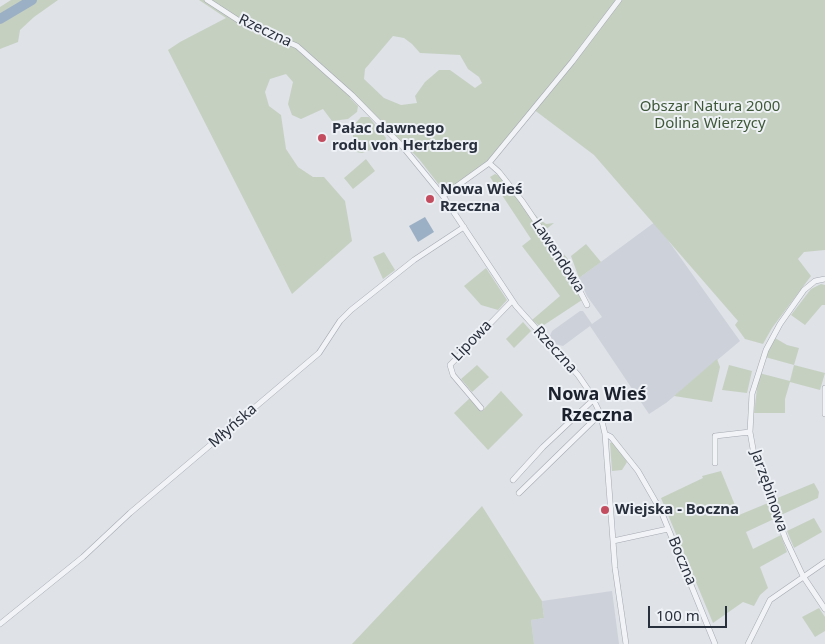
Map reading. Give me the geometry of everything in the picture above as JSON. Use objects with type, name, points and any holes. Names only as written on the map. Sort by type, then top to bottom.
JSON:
[{"type":"street","name":"Rzeczna","points":[[208,0],[241,22],[297,46],[403,147],[443,196],[512,301],[578,375],[594,399],[605,434],[613,541],[626,644]]},
{"type":"street","points":[[443,196],[489,163],[572,62],[619,0]]},
{"type":"street","name":"Lawendowa","points":[[489,163],[499,172],[522,201],[569,270],[587,305]]},
{"type":"street","name":"Młyńska","points":[[0,624],[83,557],[130,514],[319,353],[340,321],[351,310],[414,260],[464,227]]},
{"type":"street","name":"Jarzębinowa","points":[[825,279],[815,281],[804,290],[780,324],[766,350],[752,394],[750,432],[755,460],[786,540],[803,576],[825,609]]},
{"type":"street","name":"Lipowa","points":[[481,408],[452,375],[450,365],[512,301]]},
{"type":"street","points":[[825,388],[825,414]]},
{"type":"street","points":[[513,480],[543,447],[594,399]]},
{"type":"street","points":[[519,493],[595,419],[601,418]]},
{"type":"street","points":[[716,463],[715,436],[750,432]]},
{"type":"street","name":"Boczna","points":[[605,434],[616,443],[642,478],[668,528],[715,644]]},
{"type":"street","points":[[613,541],[668,528]]},
{"type":"street","points":[[748,644],[770,600],[825,562]]},
{"type":"shaded area","points":[[655,222],[740,341],[666,403],[649,414],[590,326],[563,346],[555,344],[549,338],[552,331],[580,311],[583,311],[592,324],[602,317],[587,296],[579,278]]},
{"type":"shaded area","points":[[612,591],[619,644],[534,644],[531,620],[544,618],[542,601]]},
{"type":"green space","points":[[11,0],[58,0],[34,17],[20,30],[18,42],[0,49],[0,7]]},
{"type":"green space","name":"Obszar Natura 2000 Dolina Wierzycy","points":[[199,0],[825,0],[825,250],[804,252],[798,259],[811,276],[772,328],[763,344],[745,339],[735,325],[738,321],[594,155],[533,109],[489,160],[447,190],[443,190],[419,159],[354,94],[350,98],[358,106],[357,112],[348,119],[332,121],[323,109],[301,119],[292,115],[288,104],[293,82],[286,74],[270,79],[265,92],[269,106],[281,115],[286,149],[298,167],[313,177],[324,177],[345,201],[352,241],[292,294],[168,50],[226,18]],"holes":[[[393,36],[404,38],[420,53],[460,55],[468,69],[479,77],[482,83],[475,88],[450,70],[439,70],[425,82],[415,96],[417,103],[401,105],[384,98],[364,79],[365,69]]]},
{"type":"green space","points":[[361,117],[369,117],[386,138],[384,145],[362,153],[356,152],[353,126]]},
{"type":"green space","points":[[366,159],[375,171],[353,189],[344,178]]},
{"type":"green space","points":[[495,174],[500,176],[538,218],[546,224],[554,223],[544,231],[568,259],[568,272],[582,300],[541,327],[532,320],[560,296],[522,246],[531,239],[490,177]]},
{"type":"green space","points":[[586,244],[601,262],[579,278],[571,256]]},
{"type":"green space","points":[[384,252],[395,270],[383,279],[373,257]]},
{"type":"green space","points":[[486,268],[507,300],[498,310],[481,305],[464,286]]},
{"type":"green space","points":[[821,284],[825,285],[825,305],[822,305],[805,325],[791,315],[811,289]]},
{"type":"green space","points":[[523,322],[531,331],[514,348],[506,339]]},
{"type":"green space","points":[[775,338],[787,345],[799,348],[794,365],[765,357]]},
{"type":"green space","points":[[717,359],[720,367],[712,402],[674,396]]},
{"type":"green space","points":[[477,365],[489,377],[472,392],[461,379]]},
{"type":"green space","points":[[729,365],[752,371],[747,393],[722,390]]},
{"type":"green space","points":[[794,365],[825,373],[820,390],[790,382],[785,399],[785,413],[754,413],[759,373],[790,381]]},
{"type":"green space","points":[[501,391],[523,415],[488,450],[454,413],[470,398],[482,411]]},
{"type":"green space","points":[[613,442],[627,462],[622,470],[612,471],[610,443]]},
{"type":"green space","points":[[721,471],[739,515],[768,503],[774,519],[746,532],[753,549],[781,535],[787,552],[760,567],[768,588],[760,595],[754,606],[743,602],[713,623],[661,498],[703,478],[702,476]]},
{"type":"green space","points":[[814,483],[819,492],[818,498],[781,515],[775,499]]},
{"type":"green space","points":[[482,506],[542,601],[544,618],[531,620],[534,644],[352,644]]},
{"type":"green space","points":[[814,518],[822,532],[794,548],[787,531]]},
{"type":"green space","points":[[819,608],[825,617],[825,631],[815,637],[802,617]]},
{"type":"water","points":[[425,217],[434,232],[418,242],[409,226]]},
{"type":"waterway","points":[[0,19],[32,0]]},
{"type":"place","name":"Pałac dawnego rodu von Hertzberg","points":[[322,138]]},
{"type":"place","name":"Nowa Wieś Rzeczna","points":[[430,199]]},
{"type":"place","name":"Wiejska - Boczna","points":[[605,510]]},
{"type":"district","name":"Nowa Wieś Rzeczna","points":[[597,405]]}]
